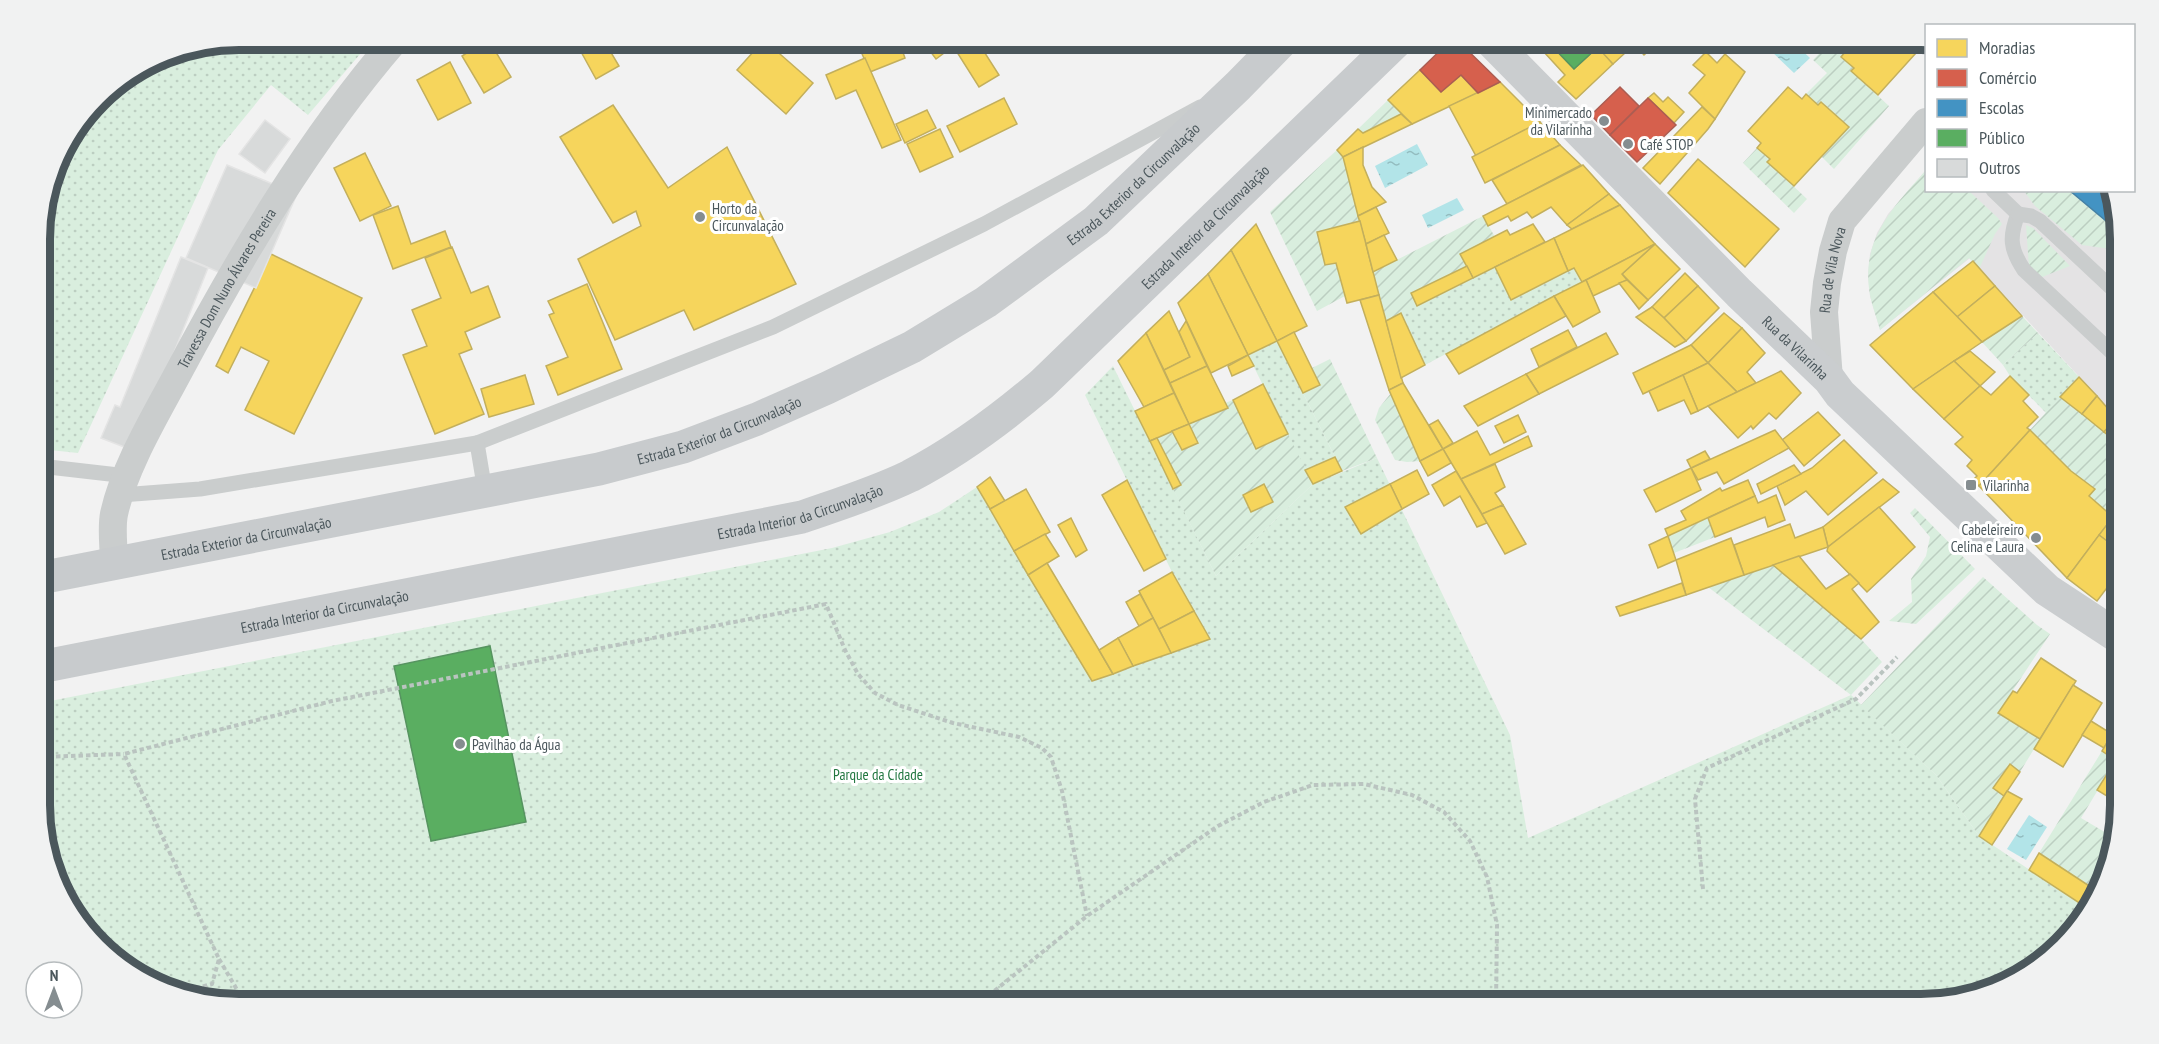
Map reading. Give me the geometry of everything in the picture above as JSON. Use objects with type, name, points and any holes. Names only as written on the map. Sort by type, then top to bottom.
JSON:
[{"type":"main road","name":"Estrada Exterior da Circunvalação","points":[[50,576],[599,469],[683,447],[777,410],[912,347],[986,303],[1096,221],[1274,49]]},
{"type":"main road","name":"Estrada Interior da Circunvalação","points":[[50,665],[802,517],[858,498],[910,476],[958,448],[1010,411],[1042,384],[1389,49]]},
{"type":"main road","name":"Rua da Vilarinha","points":[[1499,49],[1739,293],[1829,380],[1840,394],[2047,590],[2110,631]]},
{"type":"street","name":"Travessa Dom Nuno Álvares Pereira","points":[[114,564],[114,515],[124,485],[146,434],[198,334],[301,163],[366,74],[387,49]]},
{"type":"street","name":"Rua de Vila Nova","points":[[1829,380],[1824,330],[1825,302],[1833,251],[1842,221],[1925,125]]},
{"type":"lane","points":[[50,468],[124,485],[200,489],[477,443],[773,327],[984,224],[1238,86]]},
{"type":"lane","points":[[1995,192],[2018,214],[2031,216],[2040,221],[2110,287]]},
{"type":"lane","points":[[2018,214],[2012,239],[2014,255],[2024,270],[2110,351]]},
{"type":"lane","points":[[477,443],[485,491]]},
{"type":"path","points":[[50,757],[124,753],[332,700],[826,604],[845,650],[858,674],[875,693],[898,705],[952,723],[1019,737],[1042,748],[1051,757],[1062,791],[1087,916]]},
{"type":"path","points":[[1703,890],[1695,799],[1707,768],[1856,699],[1897,657]]},
{"type":"path","points":[[124,753],[219,959],[240,994]]},
{"type":"path","points":[[991,994],[1087,916],[1218,826],[1264,802],[1313,785],[1364,784],[1412,795],[1444,812],[1470,841],[1487,877],[1497,925],[1496,994]]},
{"type":"path","points":[[193,989],[212,984],[219,959]]},
{"type":"shaded area","points":[[1925,171],[1925,192],[2103,192],[2110,238],[2110,410],[1970,258],[1880,330],[1870,296],[1868,275],[1870,254],[1877,233],[1888,214]]},
{"type":"green space","points":[[238,49],[364,49],[308,115],[271,85],[218,150],[78,453],[50,450],[50,226],[56,190],[64,166],[89,123],[114,96],[144,75],[190,56]]},
{"type":"green space","points":[[1823,49],[1842,49],[1845,52],[1841,57],[1854,68],[1851,71],[1889,106],[1834,169],[1821,156],[1849,127],[1822,102],[1818,105],[1806,94],[1827,73],[1813,60]]},
{"type":"green space","points":[[1388,100],[1401,114],[1363,133],[1358,129]]},
{"type":"green space","points":[[1757,148],[1770,159],[1768,162],[1807,199],[1794,213],[1743,163]]},
{"type":"green space","points":[[1337,150],[1343,157],[1360,221],[1318,232],[1336,263],[1345,296],[1317,311],[1270,212]]},
{"type":"green space","points":[[1925,171],[1925,192],[1970,192],[2002,224],[1979,269],[1969,258],[1880,330],[1870,295],[1868,275],[1870,257],[1882,226]]},
{"type":"green space","points":[[2025,192],[2070,192],[2109,223],[2110,249],[2082,245],[2035,206]]},
{"type":"green space","points":[[1483,216],[1495,237],[1467,266],[1411,293],[1417,306],[1386,321],[1373,272]]},
{"type":"green space","points":[[2026,225],[2033,228],[2070,266],[2042,277],[2029,267]]},
{"type":"green space","points":[[1495,267],[1511,300],[1574,268],[1582,282],[1425,365],[1401,313]]},
{"type":"green space","points":[[2022,316],[2038,333],[2003,365],[1982,342]]},
{"type":"green space","points":[[2038,333],[2079,377],[2046,413],[2010,376],[2003,365]]},
{"type":"green space","points":[[1277,341],[1335,457],[1305,470],[1248,355]]},
{"type":"green space","points":[[1330,359],[1377,458],[1342,471],[1303,393],[1320,385],[1312,368]]},
{"type":"green space","name":"Parque da Cidade","points":[[1113,366],[1216,576],[1313,484],[1377,458],[1510,735],[1528,838],[1851,695],[1936,775],[1979,836],[2081,904],[2054,939],[2015,969],[1969,988],[1933,994],[226,994],[202,991],[166,980],[123,955],[89,921],[64,878],[51,830],[50,701],[832,548],[890,532],[939,512],[977,487],[1092,681],[1210,639],[1172,572],[1085,395]]},
{"type":"green space","points":[[1391,393],[1420,461],[1395,460],[1375,420],[1379,408]]},
{"type":"green space","points":[[2060,397],[2110,436],[2110,514],[2089,496],[2095,489],[2071,471],[2030,430]]},
{"type":"green space","points":[[1233,400],[1256,449],[1288,434],[1313,484],[1216,576],[1173,489],[1181,485],[1157,438],[1172,431],[1182,450],[1198,444],[1189,424],[1227,408],[1225,403]]},
{"type":"green space","points":[[1915,508],[1975,569],[1916,624],[1889,621],[1912,602],[1911,579],[1926,556],[1930,537],[1910,513]]},
{"type":"green space","points":[[1708,518],[1715,537],[1674,553],[1668,536]]},
{"type":"green space","points":[[1773,565],[1861,639],[1882,662],[1851,695],[1708,587]]},
{"type":"green space","points":[[1983,577],[2050,634],[1998,713],[2040,739],[2020,772],[2010,765],[1993,788],[2004,796],[1979,836],[1936,775],[1861,705]]},
{"type":"green space","points":[[2102,751],[2110,756],[2110,770],[2081,818],[2107,834],[2091,887],[2039,853]]},
{"type":"water","points":[[1769,49],[1801,49],[1810,58],[1794,73]]},
{"type":"water","points":[[1417,144],[1428,165],[1385,188],[1375,166]]},
{"type":"water","points":[[1457,198],[1464,210],[1428,228],[1422,215]]},
{"type":"water","points":[[2029,815],[2047,827],[2026,860],[2007,849]]},
{"type":"building: Moradias","points":[[473,49],[494,49],[511,77],[484,93],[462,56]]},
{"type":"building: Moradias","points":[[580,49],[609,49],[619,66],[596,79]]},
{"type":"building: Moradias","points":[[756,49],[774,49],[813,83],[786,114],[737,70]]},
{"type":"building: Moradias","points":[[860,49],[902,49],[905,58],[870,72]]},
{"type":"building: Moradias","points":[[928,49],[950,49],[936,59]]},
{"type":"building: Moradias","points":[[955,49],[982,49],[999,75],[979,87]]},
{"type":"building: Moradias","points":[[1541,49],[1555,49],[1574,69],[1596,49],[1600,49],[1613,64],[1576,99],[1558,82],[1565,75]]},
{"type":"building: Moradias","points":[[1599,49],[1622,49],[1625,53],[1613,64]]},
{"type":"building: Moradias","points":[[1639,49],[1651,49],[1644,55]]},
{"type":"building: Moradias","points":[[1842,49],[1920,49],[1878,95],[1851,71],[1854,68],[1841,57],[1845,52]]},
{"type":"building: Moradias","points":[[1706,52],[1717,63],[1725,54],[1745,72],[1715,119],[1689,93],[1705,75],[1693,65]]},
{"type":"building: Moradias","points":[[865,58],[901,140],[882,148],[856,90],[836,99],[826,75]]},
{"type":"building: Moradias","points":[[450,62],[471,103],[438,120],[417,80]]},
{"type":"building: Moradias","points":[[1420,70],[1441,92],[1461,75],[1478,93],[1412,124],[1388,100]]},
{"type":"building: Moradias","points":[[1500,82],[1540,122],[1476,156],[1449,106]]},
{"type":"building: Moradias","points":[[1788,87],[1802,99],[1806,94],[1818,105],[1821,102],[1849,127],[1794,186],[1767,162],[1770,159],[1757,148],[1761,143],[1748,131]]},
{"type":"building: Moradias","points":[[1654,93],[1663,102],[1668,97],[1684,112],[1674,123],[1648,98]]},
{"type":"building: Moradias","points":[[1004,98],[1017,124],[960,152],[947,126]]},
{"type":"building: Moradias","name":"Horto da Circunvalação","points":[[613,105],[668,188],[727,147],[796,284],[694,330],[684,310],[615,340],[578,259],[641,226],[636,211],[613,223],[560,137]]},
{"type":"building: Moradias","points":[[1702,107],[1715,119],[1660,184],[1643,168]]},
{"type":"building: Moradias","points":[[927,110],[936,128],[905,143],[896,124]]},
{"type":"building: Moradias","points":[[1401,114],[1412,124],[1343,157],[1337,150],[1358,129],[1363,133]]},
{"type":"building: Moradias","points":[[1540,122],[1560,145],[1485,183],[1472,157]]},
{"type":"building: Moradias","points":[[940,129],[953,157],[920,172],[907,144]]},
{"type":"building: Moradias","points":[[1560,145],[1581,165],[1507,204],[1492,180]]},
{"type":"building: Moradias","points":[[1363,147],[1363,165],[1372,187],[1386,202],[1358,216],[1343,157]]},
{"type":"building: Moradias","points":[[365,153],[391,206],[360,221],[334,168]]},
{"type":"building: Moradias","points":[[1698,159],[1779,229],[1745,267],[1668,193]]},
{"type":"building: Moradias","points":[[1583,165],[1609,194],[1567,225],[1551,207],[1532,218],[1527,212],[1511,221],[1508,216],[1488,226],[1483,216]]},
{"type":"building: Moradias","points":[[1609,194],[1620,205],[1572,229],[1567,225]]},
{"type":"building: Moradias","points":[[1620,205],[1655,244],[1582,282],[1574,268],[1568,271],[1554,238]]},
{"type":"building: Moradias","points":[[398,206],[411,244],[445,231],[451,247],[393,269],[373,215]]},
{"type":"building: Moradias","points":[[1376,207],[1389,233],[1366,244],[1358,216]]},
{"type":"building: Moradias","points":[[1360,221],[1379,295],[1347,303],[1336,263],[1325,265],[1317,232]]},
{"type":"building: Moradias","points":[[1256,224],[1307,326],[1277,341],[1231,250]]},
{"type":"building: Moradias","points":[[1533,224],[1545,242],[1473,278],[1460,254],[1507,230],[1510,235]]},
{"type":"building: Moradias","points":[[1384,235],[1397,260],[1373,272],[1366,244]]},
{"type":"building: Moradias","points":[[1554,238],[1568,271],[1511,300],[1495,267]]},
{"type":"building: Moradias","points":[[1655,244],[1680,269],[1648,300],[1622,274]]},
{"type":"building: Moradias","points":[[1655,244],[1622,274],[1627,280],[1593,296],[1586,280]]},
{"type":"building: Moradias","points":[[452,247],[471,293],[488,286],[500,317],[465,332],[472,349],[459,354],[484,414],[435,434],[403,355],[427,346],[412,310],[441,298],[425,258]]},
{"type":"building: Moradias","points":[[1231,250],[1277,341],[1248,355],[1208,274]]},
{"type":"building: Moradias","points":[[271,254],[362,298],[294,434],[245,410],[269,361],[241,347],[228,373],[216,366]]},
{"type":"building: Moradias","points":[[1973,261],[1995,286],[1957,317],[1933,292]]},
{"type":"building: Moradias","points":[[1467,266],[1473,278],[1417,306],[1411,293]]},
{"type":"building: Moradias","points":[[1685,273],[1698,286],[1664,318],[1652,307]]},
{"type":"building: Moradias","points":[[1208,274],[1248,355],[1211,373],[1178,303]]},
{"type":"building: Moradias","points":[[1586,280],[1600,312],[1573,327],[1554,296]]},
{"type":"building: Moradias","points":[[1627,280],[1648,300],[1639,309],[1619,283]]},
{"type":"building: Moradias","points":[[587,284],[622,369],[558,395],[546,366],[568,357],[549,315],[554,313],[548,301]]},
{"type":"building: Moradias","points":[[1698,286],[1719,308],[1686,341],[1664,318]]},
{"type":"building: Moradias","points":[[1995,286],[2022,316],[1982,342],[1957,317]]},
{"type":"building: Moradias","points":[[1933,292],[1982,342],[1913,389],[1870,345]]},
{"type":"building: Moradias","points":[[1379,295],[1403,383],[1389,390],[1360,300]]},
{"type":"building: Moradias","points":[[1554,296],[1566,316],[1459,374],[1446,354]]},
{"type":"building: Moradias","points":[[1652,307],[1686,341],[1675,347],[1636,317]]},
{"type":"building: Moradias","points":[[1169,311],[1190,357],[1164,370],[1146,333]]},
{"type":"building: Moradias","points":[[1401,313],[1425,365],[1401,378],[1386,321]]},
{"type":"building: Moradias","points":[[1724,313],[1742,328],[1708,363],[1691,345]]},
{"type":"building: Moradias","points":[[1186,321],[1207,366],[1170,383],[1164,370],[1190,357],[1179,332]]},
{"type":"building: Moradias","points":[[1742,328],[1765,353],[1747,372],[1756,383],[1737,392],[1708,363]]},
{"type":"building: Moradias","points":[[1568,330],[1577,347],[1539,367],[1531,349]]},
{"type":"building: Moradias","points":[[1294,332],[1320,385],[1303,393],[1277,341]]},
{"type":"building: Moradias","points":[[1146,333],[1174,393],[1144,407],[1118,361]]},
{"type":"building: Moradias","points":[[1606,333],[1618,354],[1539,394],[1526,374]]},
{"type":"building: Moradias","points":[[1691,345],[1708,363],[1643,394],[1633,373]]},
{"type":"building: Moradias","points":[[1970,351],[1995,372],[1980,386],[1954,361]]},
{"type":"building: Moradias","points":[[1248,355],[1254,366],[1232,376],[1228,366]]},
{"type":"building: Moradias","points":[[1954,361],[1980,386],[1944,419],[1913,389]]},
{"type":"building: Moradias","points":[[1708,363],[1737,392],[1698,411],[1683,375]]},
{"type":"building: Moradias","points":[[1207,366],[1228,408],[1189,424],[1170,383]]},
{"type":"building: Moradias","points":[[1781,371],[1801,393],[1776,419],[1769,413],[1753,429],[1751,426],[1738,438],[1708,406]]},
{"type":"building: Moradias","points":[[1526,374],[1539,394],[1478,426],[1464,406]]},
{"type":"building: Moradias","points":[[525,375],[534,404],[489,417],[481,389]]},
{"type":"building: Moradias","points":[[1683,375],[1698,411],[1691,414],[1684,400],[1658,411],[1649,391]]},
{"type":"building: Moradias","points":[[2010,376],[2029,395],[2023,401],[2038,417],[2027,428],[2030,430],[1979,486],[1973,480],[1977,476],[1967,466],[1972,460],[1955,444],[1963,437],[1944,419],[1980,386],[1991,395]]},
{"type":"building: Moradias","points":[[2079,377],[2097,396],[2082,414],[2060,397]]},
{"type":"building: Moradias","points":[[1403,383],[1443,449],[1420,461],[1389,390]]},
{"type":"building: Moradias","points":[[1263,384],[1288,434],[1256,449],[1233,400]]},
{"type":"building: Moradias","points":[[1174,393],[1189,424],[1150,441],[1135,411]]},
{"type":"building: Moradias","points":[[2097,396],[2110,411],[2110,425],[2104,432],[2082,414]]},
{"type":"building: Moradias","points":[[1818,412],[1840,435],[1804,466],[1782,440]]},
{"type":"building: Moradias","points":[[1518,415],[1526,432],[1504,443],[1495,426]]},
{"type":"building: Moradias","points":[[1438,420],[1453,443],[1443,449],[1429,425]]},
{"type":"building: Moradias","points":[[1189,424],[1198,443],[1182,450],[1172,431]]},
{"type":"building: Moradias","points":[[2110,425],[2110,436],[2104,432]]},
{"type":"building: Moradias","points":[[1775,430],[1789,448],[1724,484],[1717,472],[1698,480],[1691,468]]},
{"type":"building: Moradias","points":[[2030,430],[2071,471],[2095,489],[2089,496],[2110,514],[2110,521],[2067,578],[1979,486]]},
{"type":"building: Moradias","points":[[1477,431],[1490,455],[1528,436],[1532,446],[1461,479],[1443,449]]},
{"type":"building: Moradias","points":[[1157,438],[1181,485],[1173,489],[1150,441]]},
{"type":"building: Moradias","points":[[1844,440],[1877,473],[1828,515],[1806,491],[1785,505],[1777,486],[1812,468]]},
{"type":"building: Moradias","points":[[1443,449],[1451,463],[1428,476],[1420,461]]},
{"type":"building: Moradias","points":[[1705,451],[1710,459],[1691,468],[1687,460]]},
{"type":"building: Moradias","points":[[1335,457],[1342,471],[1313,484],[1305,470]]},
{"type":"building: Moradias","points":[[1495,464],[1505,487],[1495,493],[1503,505],[1482,514],[1461,479]]},
{"type":"building: Moradias","points":[[1794,465],[1801,474],[1761,494],[1757,484]]},
{"type":"building: Moradias","points":[[1691,468],[1701,490],[1656,512],[1644,490]]},
{"type":"building: Moradias","points":[[1417,470],[1429,494],[1402,509],[1390,484]]},
{"type":"building: Moradias","points":[[1456,471],[1487,523],[1477,527],[1460,496],[1444,506],[1432,485]]},
{"type":"building: Moradias","points":[[990,477],[1005,501],[990,509],[977,487]]},
{"type":"building: Moradias","points":[[1883,479],[1899,492],[1828,547],[1823,527]]},
{"type":"building: Moradias","points":[[1127,480],[1166,559],[1144,571],[1102,495]]},
{"type":"building: Moradias","points":[[1748,480],[1755,496],[1668,536],[1665,529],[1686,520],[1681,511],[1720,488],[1722,491]]},
{"type":"building: Moradias","points":[[1264,484],[1273,502],[1251,512],[1243,495]]},
{"type":"building: Moradias","points":[[1390,484],[1402,509],[1361,534],[1345,507]]},
{"type":"building: Moradias","points":[[1026,489],[1050,532],[1014,551],[990,509]]},
{"type":"building: Moradias","points":[[1776,495],[1785,520],[1768,527],[1765,517],[1715,537],[1708,518],[1755,496],[1758,503]]},
{"type":"building: Moradias","points":[[1503,505],[1526,544],[1505,554],[1482,514]]},
{"type":"building: Moradias","points":[[1879,507],[1915,547],[1867,592],[1827,551],[1828,547]]},
{"type":"building: Moradias","points":[[1071,518],[1087,550],[1076,557],[1058,525]]},
{"type":"building: Moradias","points":[[2110,521],[2110,543],[2099,535]]},
{"type":"building: Moradias","points":[[1790,524],[1795,538],[1823,527],[1828,547],[1744,575],[1734,545]]},
{"type":"building: Moradias","points":[[1045,534],[1059,556],[1028,575],[1014,551]]},
{"type":"building: Moradias","points":[[2099,535],[2110,543],[2110,584],[2097,601],[2067,578]]},
{"type":"building: Moradias","points":[[1668,536],[1676,560],[1658,568],[1649,545]]},
{"type":"building: Moradias","points":[[1731,538],[1744,575],[1686,595],[1676,560]]},
{"type":"building: Moradias","points":[[1799,556],[1826,589],[1850,574],[1859,583],[1852,589],[1879,622],[1861,639],[1773,565]]},
{"type":"building: Moradias","points":[[1047,563],[1113,674],[1092,681],[1028,575]]},
{"type":"building: Moradias","points":[[1172,572],[1194,611],[1159,629],[1139,591]]},
{"type":"building: Moradias","points":[[1682,583],[1686,595],[1620,616],[1616,607]]},
{"type":"building: Moradias","points":[[1140,594],[1153,618],[1139,626],[1126,602]]},
{"type":"building: Moradias","points":[[1194,611],[1210,639],[1171,653],[1159,629]]},
{"type":"building: Moradias","points":[[1153,618],[1171,653],[1133,666],[1118,638]]},
{"type":"building: Moradias","points":[[1118,638],[1133,666],[1113,674],[1099,650]]},
{"type":"building: Moradias","points":[[2041,658],[2076,681],[2040,739],[1998,713],[2013,691],[2017,693]]},
{"type":"building: Moradias","points":[[2073,685],[2102,703],[2063,767],[2034,749]]},
{"type":"building: Moradias","points":[[2091,721],[2110,733],[2110,738],[2104,748],[2082,735]]},
{"type":"building: Moradias","points":[[2110,737],[2110,756],[2102,751]]},
{"type":"building: Moradias","points":[[2010,764],[2020,772],[2004,796],[1993,788]]},
{"type":"building: Moradias","points":[[2110,769],[2110,798],[2097,790]]},
{"type":"building: Moradias","points":[[2007,791],[2022,799],[1992,845],[1979,836]]},
{"type":"building: Moradias","points":[[2039,853],[2091,887],[2081,904],[2029,870]]},
{"type":"building: Comércio","points":[[1442,49],[1466,49],[1500,82],[1478,93],[1461,75],[1441,92],[1420,70]]},
{"type":"building: Comércio","points":[[1620,87],[1639,106],[1610,135],[1591,115]]},
{"type":"building: Comércio","points":[[1648,98],[1676,125],[1637,162],[1610,135]]},
{"type":"building: Escolas","points":[[2071,192],[2103,192],[2109,223]]},
{"type":"building: Público","points":[[1555,49],[1596,49],[1574,69]]},
{"type":"building: Público","name":"Pavilhão da Água","points":[[490,646],[526,822],[431,841],[394,666]]},
{"type":"building: Outros","points":[[265,120],[290,139],[265,173],[239,154]]},
{"type":"building: Outros","points":[[227,165],[297,194],[256,288],[186,258]]},
{"type":"building: Outros","points":[[181,257],[208,268],[146,422],[142,454],[101,438],[115,405],[120,407]]},
{"type":"place","name":"Minimercado da Vilarinha","points":[[1604,121]]},
{"type":"place","name":"Café STOP","points":[[1628,144]]},
{"type":"place","name":"Horto da Circunvalação","points":[[700,217]]},
{"type":"place","name":"Vilarinha","points":[[1971,485]]},
{"type":"place","name":"Cabeleireiro Celina e Laura","points":[[2036,538]]},
{"type":"place","name":"Pavilhão da Água","points":[[460,744]]}]
